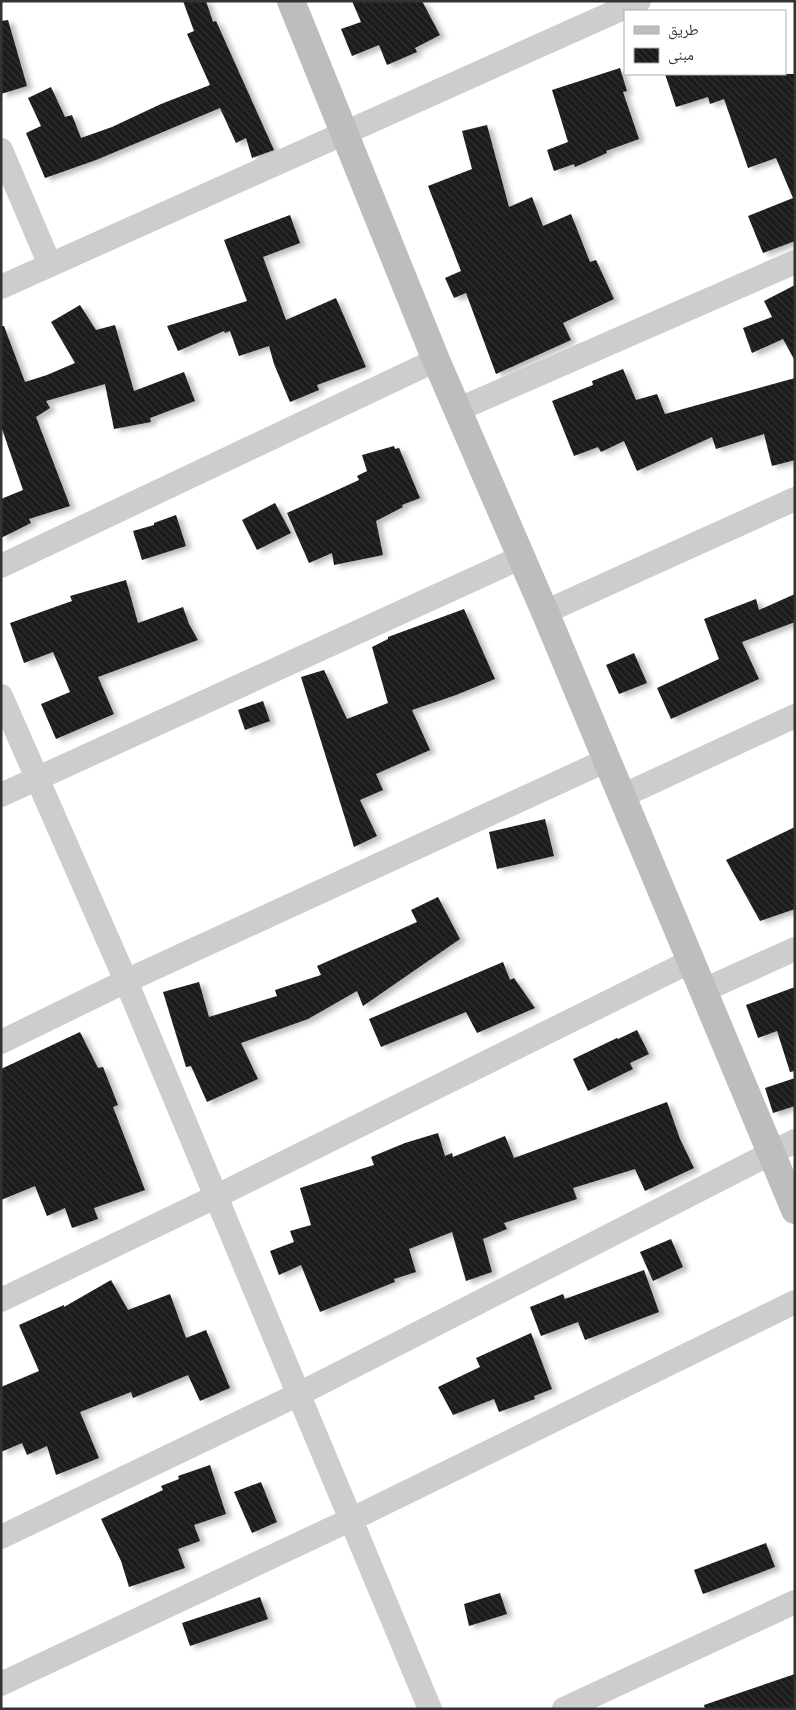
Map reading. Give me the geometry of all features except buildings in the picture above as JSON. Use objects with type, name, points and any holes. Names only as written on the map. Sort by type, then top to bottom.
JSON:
[{"type":"street","points":[[291,1],[436,360],[546,612],[691,961],[783,1147],[795,1210]]},
{"type":"street","points":[[1,287],[639,1]]},
{"type":"street","points":[[1,150],[50,265]]},
{"type":"street","points":[[458,410],[795,262]]},
{"type":"street","points":[[1,566],[436,360]]},
{"type":"street","points":[[546,612],[795,498]]},
{"type":"street","points":[[1,795],[522,557]]},
{"type":"street","points":[[1,696],[126,981],[430,1709]]},
{"type":"street","points":[[622,796],[795,716]]},
{"type":"street","points":[[1,1042],[126,981],[607,760]]},
{"type":"street","points":[[704,990],[795,949]]},
{"type":"street","points":[[1,1300],[215,1197],[691,961]]},
{"type":"street","points":[[1,1537],[299,1394],[783,1147]]},
{"type":"street","points":[[1,1684],[352,1519],[795,1302]]},
{"type":"street","points":[[564,1709],[795,1602]]}]
